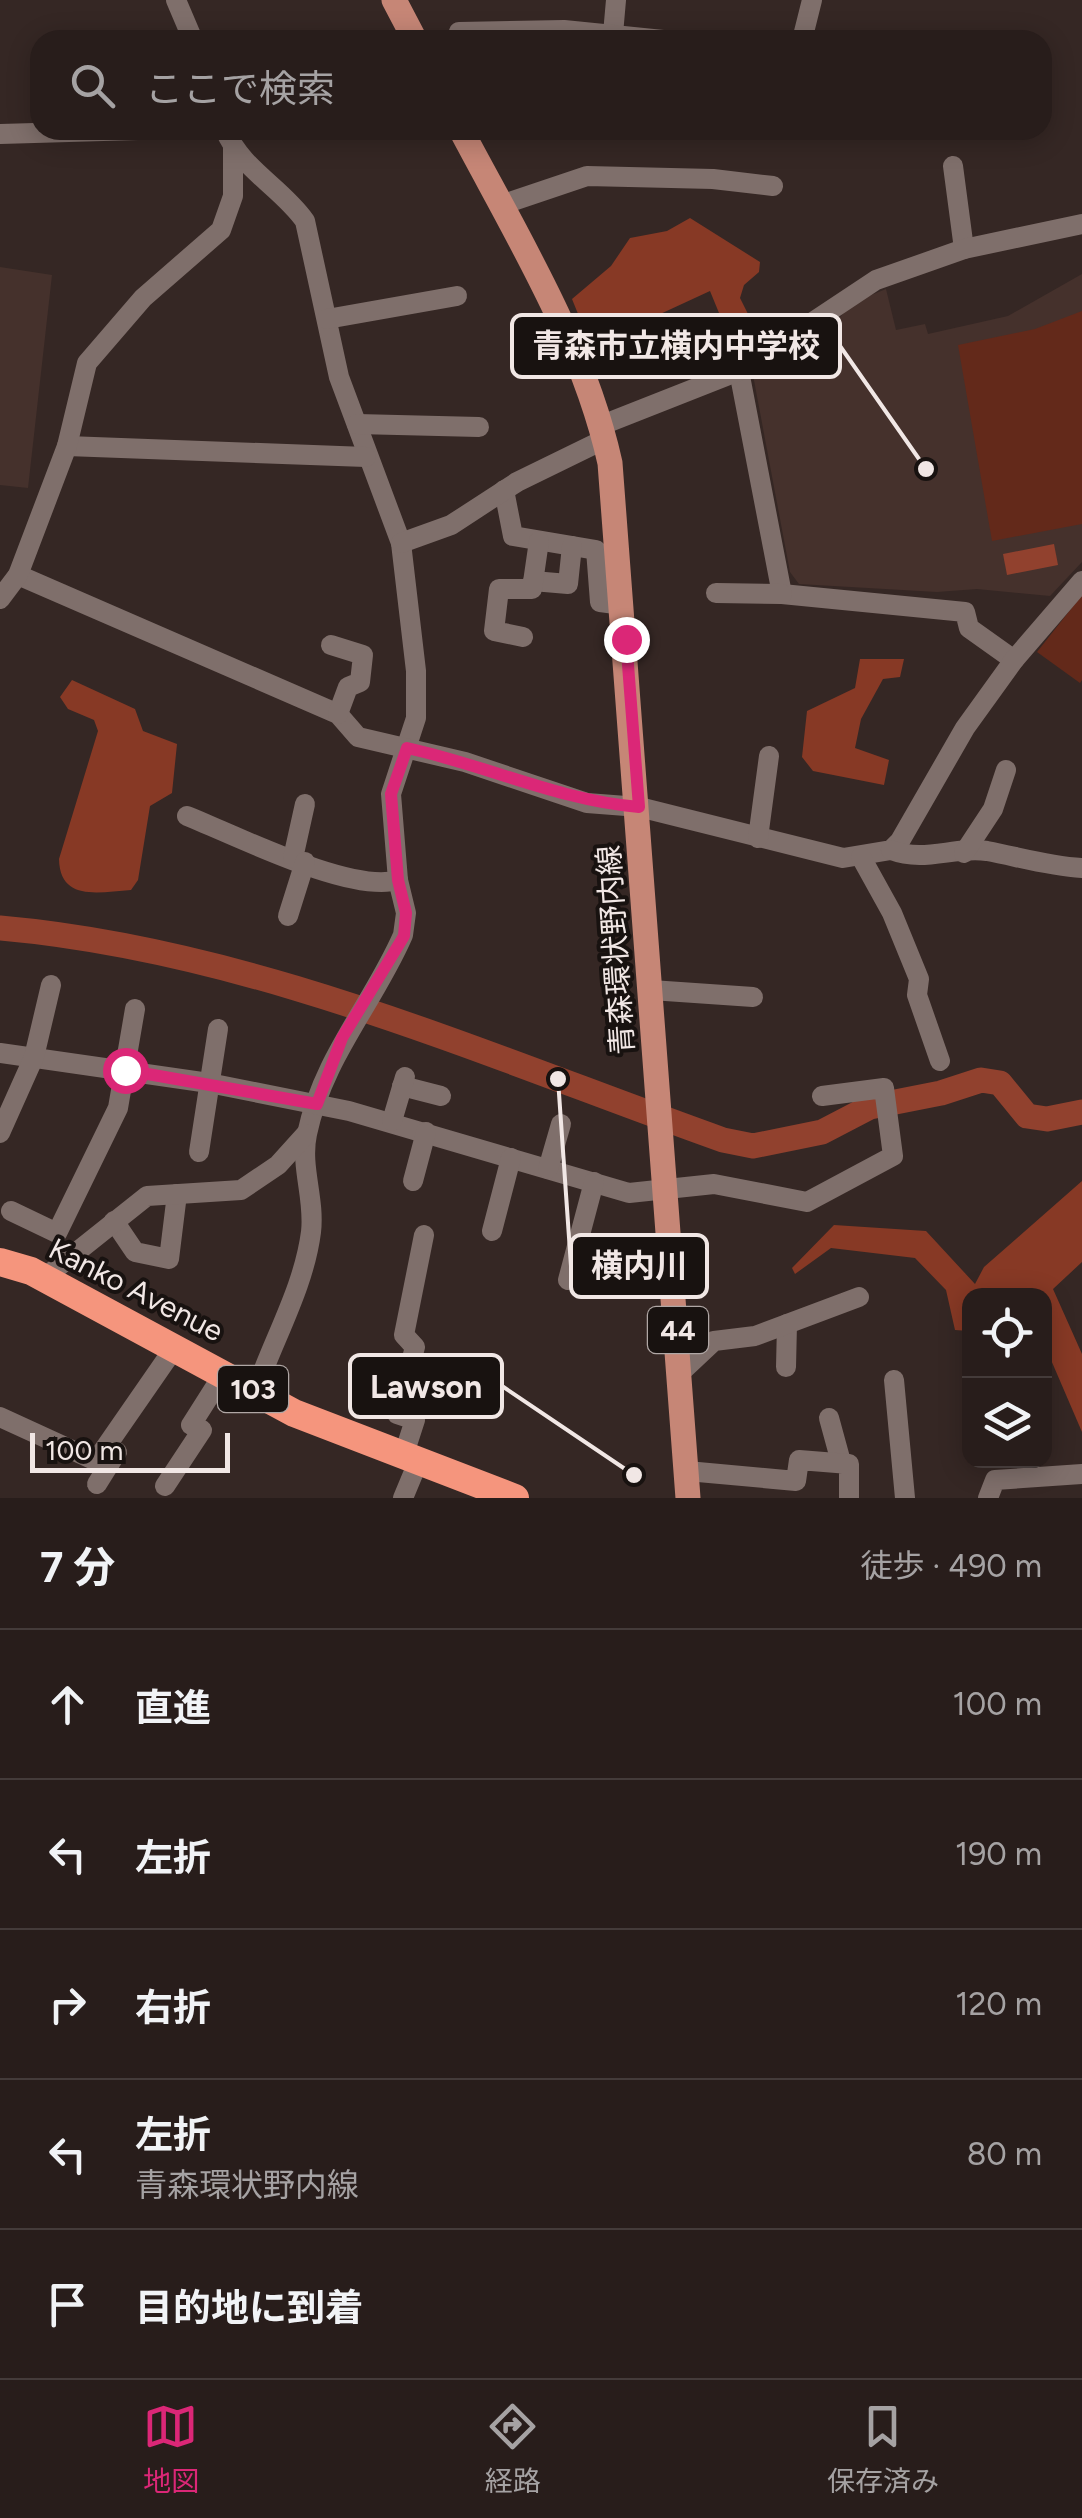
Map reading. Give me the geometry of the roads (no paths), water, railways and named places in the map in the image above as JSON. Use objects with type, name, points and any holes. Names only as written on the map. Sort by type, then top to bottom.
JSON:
[{"type":"highway","name":"Kanko Avenue","points":[[0,1262],[44,1278],[294,1414],[515,1498]]},
{"type":"main road","points":[[394,0],[410,30]]},
{"type":"main road","name":"青森環状野内線","points":[[467,140],[576,359],[603,432],[623,605],[688,1498]]},
{"type":"street","points":[[176,0],[190,30]]},
{"type":"street","points":[[612,30],[616,0]]},
{"type":"street","points":[[804,30],[812,0]]},
{"type":"street","points":[[0,134],[30,133]]},
{"type":"street","points":[[0,599],[18,575],[67,446],[80,380],[100,344],[143,298],[220,230],[233,196],[229,140]]},
{"type":"street","points":[[230,140],[305,221],[339,377],[400,543],[416,671],[416,718],[391,794],[398,880],[406,913],[404,936],[342,1038],[307,1132],[304,1160],[312,1200],[311,1236],[299,1283],[256,1390]]},
{"type":"street","points":[[953,166],[964,249]]},
{"type":"street","points":[[501,205],[587,176],[713,179],[773,186]]},
{"type":"street","points":[[400,543],[451,526],[603,432],[739,371],[812,326],[854,292],[964,249],[1082,224]]},
{"type":"street","points":[[327,320],[457,296]]},
{"type":"street","points":[[739,371],[782,594]]},
{"type":"street","points":[[358,424],[480,427]]},
{"type":"street","points":[[67,446],[366,457]]},
{"type":"street","points":[[504,490],[513,536],[596,550],[600,602],[623,605]]},
{"type":"street","points":[[523,637],[494,631],[499,589],[532,589],[539,540]]},
{"type":"street","points":[[533,581],[568,584],[572,546]]},
{"type":"street","points":[[18,575],[338,714],[358,737],[465,762],[588,803],[639,807],[843,858],[891,850],[932,857],[983,850],[1038,865],[1082,868]]},
{"type":"street","points":[[891,850],[916,817],[965,728],[1014,660],[1082,581]]},
{"type":"street","points":[[716,593],[782,594],[965,612],[969,628],[1014,660]]},
{"type":"street","points":[[331,645],[363,655],[360,682],[348,687],[338,714]]},
{"type":"street","points":[[758,838],[769,756]]},
{"type":"street","points":[[964,853],[993,809],[1006,770]]},
{"type":"street","points":[[288,916],[305,804]]},
{"type":"street","points":[[187,816],[367,884],[398,880]]},
{"type":"street","points":[[861,857],[892,912],[919,978],[917,995],[940,1061]]},
{"type":"street","points":[[0,1133],[34,1057],[51,986]]},
{"type":"street","points":[[650,990],[753,996]]},
{"type":"street","points":[[11,1212],[57,1233],[118,1108],[135,1008]]},
{"type":"street","points":[[199,1152],[218,1028]]},
{"type":"street","points":[[0,1052],[209,1083],[317,1104],[392,1122],[629,1192],[666,1175],[806,1202],[892,1156],[884,1088],[822,1096]]},
{"type":"street","points":[[392,1122],[404,1082],[441,1096]]},
{"type":"street","points":[[548,1169],[561,1124]]},
{"type":"street","points":[[44,1278],[147,1196],[241,1190],[278,1164],[307,1132]]},
{"type":"street","points":[[413,1181],[426,1132]]},
{"type":"street","points":[[492,1231],[511,1158]]},
{"type":"street","points":[[568,1280],[594,1182]]},
{"type":"street","points":[[114,1221],[134,1252],[169,1259],[177,1194]]},
{"type":"street","points":[[402,1498],[415,1420],[397,1414],[415,1347],[404,1335],[424,1235]]},
{"type":"street","points":[[681,1372],[714,1341],[755,1336],[859,1297]]},
{"type":"street","points":[[786,1367],[787,1324]]},
{"type":"street","points":[[0,1417],[96,1461],[175,1347]]},
{"type":"street","points":[[165,1486],[202,1430],[191,1425],[224,1373]]},
{"type":"street","points":[[894,1380],[905,1498]]},
{"type":"street","points":[[96,1484],[141,1415],[135,1406]]},
{"type":"street","points":[[830,1418],[832,1461]]},
{"type":"street","points":[[687,1471],[796,1481],[799,1460],[832,1461],[849,1464],[850,1498]]},
{"type":"street","points":[[988,1498],[995,1480],[1025,1469],[1082,1474]]},
{"type":"waterway","points":[[0,928],[93,940],[277,983],[457,1042],[723,1140],[753,1146],[822,1132],[870,1107],[941,1093],[981,1080],[1000,1083],[1027,1116],[1047,1119],[1082,1112]]},
{"type":"place","name":"青森市立横内中学校","points":[[926,469]]},
{"type":"place","name":"横内川","points":[[558,1079]]},
{"type":"place","name":"Lawson","points":[[634,1475]]}]
